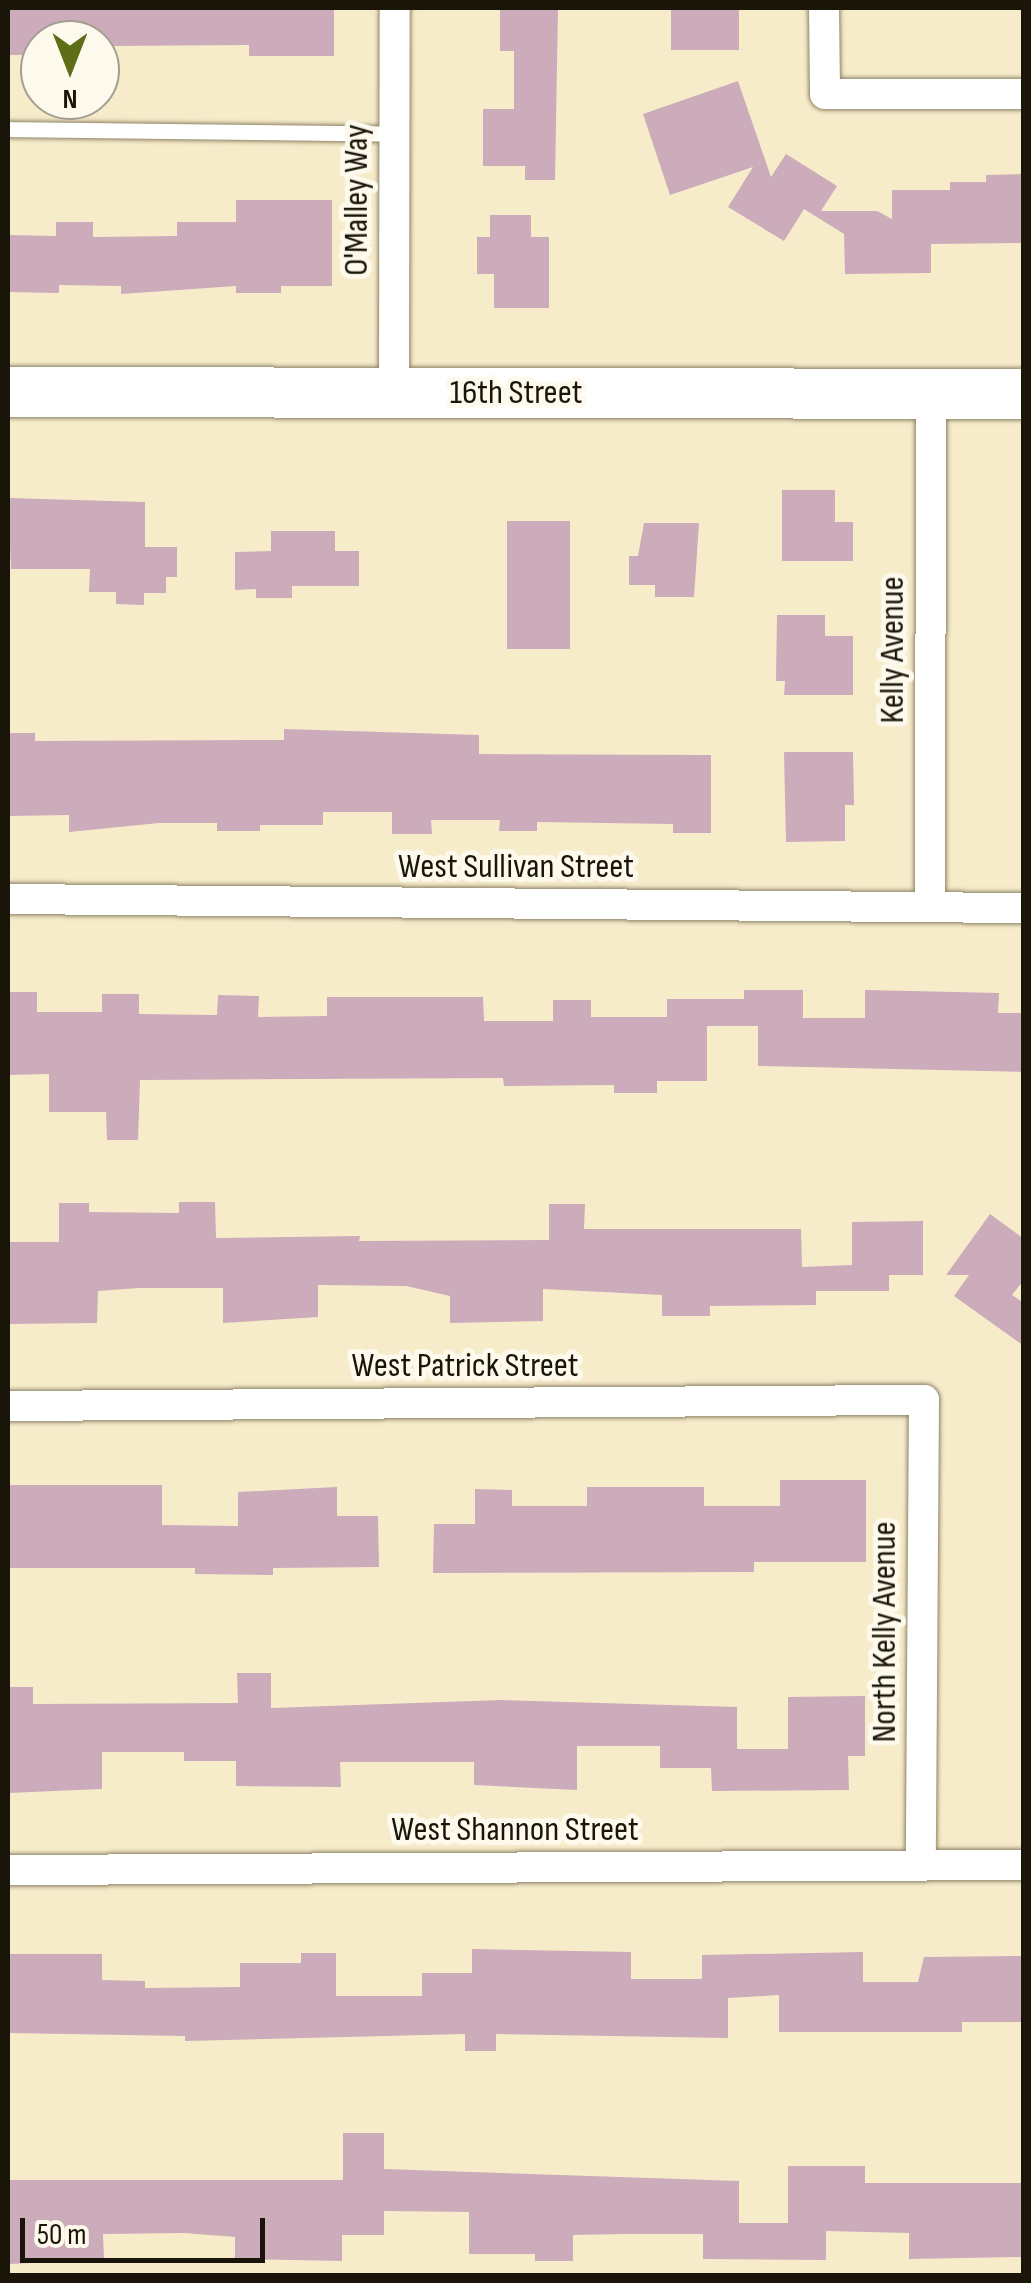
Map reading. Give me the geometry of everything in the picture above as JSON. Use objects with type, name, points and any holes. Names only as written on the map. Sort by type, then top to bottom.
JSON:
[{"type":"main road","name":"16th Street","points":[[8,392],[1024,394]]},
{"type":"street","name":"O'Malley Way","points":[[394,393],[395,8]]},
{"type":"street","points":[[824,8],[826,94],[1024,94]]},
{"type":"street","name":"Kelly Avenue","points":[[930,907],[931,394]]},
{"type":"street","name":"West Sullivan Street","points":[[8,899],[1024,908]]},
{"type":"street","name":"West Patrick Street","points":[[8,1406],[924,1400]]},
{"type":"street","name":"North Kelly Avenue","points":[[921,1866],[924,1400]]},
{"type":"street","name":"West Shannon Street","points":[[8,1870],[1024,1865]]},
{"type":"lane","points":[[8,129],[394,134]]},
{"type":"building","points":[[8,8],[334,8],[334,56],[249,56],[249,45],[120,46],[120,20],[20,20],[20,55],[8,55]]},
{"type":"building","points":[[500,8],[558,8],[555,180],[525,180],[525,166],[483,166],[483,109],[514,109],[514,51],[500,51]]},
{"type":"building","points":[[671,8],[739,8],[739,50],[671,50]]},
{"type":"building","points":[[738,81],[771,177],[786,154],[837,186],[821,211],[877,211],[892,219],[892,190],[950,190],[950,182],[986,182],[986,175],[1024,174],[1024,243],[931,244],[931,273],[845,274],[844,234],[804,209],[784,241],[728,207],[753,167],[670,195],[643,114]]},
{"type":"building","points":[[236,200],[332,200],[332,286],[281,286],[281,293],[236,293],[236,286],[121,294],[121,286],[59,285],[59,293],[8,292],[8,235],[56,236],[56,222],[93,222],[93,237],[177,236],[177,222],[236,222]]},
{"type":"building","points":[[490,215],[531,215],[531,237],[549,237],[549,308],[494,308],[494,274],[477,274],[477,237],[490,237]]},
{"type":"building","points":[[782,490],[835,490],[835,522],[853,522],[853,561],[782,561]]},
{"type":"building","points":[[8,498],[145,502],[145,547],[177,547],[177,577],[166,577],[166,593],[144,593],[144,605],[116,604],[116,592],[89,592],[90,569],[11,569]]},
{"type":"building","points":[[507,521],[570,521],[570,649],[507,649]]},
{"type":"building","points":[[644,523],[699,523],[694,597],[655,597],[655,585],[629,585],[629,556],[638,556]]},
{"type":"building","points":[[271,531],[335,531],[335,551],[359,551],[359,586],[292,586],[292,598],[256,598],[256,589],[235,590],[235,552],[271,551]]},
{"type":"building","points":[[777,615],[825,615],[825,636],[853,636],[853,695],[784,695],[785,681],[776,681]]},
{"type":"building","points":[[284,729],[479,735],[479,754],[711,755],[711,833],[673,833],[673,824],[537,822],[537,831],[499,831],[500,820],[431,820],[432,834],[392,834],[392,812],[323,812],[323,825],[260,825],[260,831],[217,831],[217,823],[159,823],[69,832],[69,815],[8,816],[8,733],[35,733],[35,741],[284,740]]},
{"type":"building","points":[[784,752],[853,752],[854,805],[845,805],[845,841],[786,842]]},
{"type":"building","points":[[744,990],[803,990],[803,1018],[865,1018],[865,990],[999,993],[998,1013],[1024,1013],[1024,1072],[758,1066],[758,1026],[707,1026],[707,1081],[657,1081],[657,1093],[614,1093],[614,1085],[504,1086],[503,1078],[140,1080],[138,1140],[107,1140],[106,1112],[49,1112],[49,1074],[8,1075],[8,992],[37,992],[37,1012],[102,1012],[102,994],[139,994],[139,1014],[217,1015],[218,995],[259,996],[258,1017],[327,1016],[327,997],[483,997],[484,1021],[553,1021],[553,1000],[591,1000],[591,1017],[667,1017],[667,999],[744,999]]},
{"type":"building","points":[[179,1202],[215,1202],[216,1238],[360,1236],[359,1241],[549,1240],[549,1204],[585,1204],[584,1229],[801,1229],[802,1267],[852,1265],[852,1222],[923,1221],[923,1275],[889,1275],[889,1291],[816,1291],[816,1305],[710,1306],[710,1316],[662,1316],[662,1295],[543,1289],[543,1321],[450,1323],[450,1296],[406,1286],[318,1285],[318,1317],[223,1323],[223,1288],[139,1288],[98,1291],[97,1323],[8,1324],[8,1242],[59,1242],[59,1203],[89,1203],[89,1212],[179,1213]]},
{"type":"building","points":[[990,1214],[1024,1239],[1024,1280],[1012,1295],[1024,1303],[1024,1346],[954,1296],[969,1275],[946,1275]]},
{"type":"building","points":[[780,1480],[866,1480],[866,1562],[754,1562],[754,1572],[433,1573],[434,1524],[475,1524],[475,1489],[512,1490],[512,1506],[587,1506],[587,1487],[704,1487],[704,1506],[780,1506]]},
{"type":"building","points":[[8,1485],[162,1485],[162,1525],[238,1526],[238,1492],[337,1487],[337,1516],[378,1516],[379,1567],[273,1568],[273,1575],[195,1574],[195,1568],[8,1568]]},
{"type":"building","points":[[237,1673],[271,1673],[271,1708],[501,1700],[737,1707],[737,1749],[788,1749],[788,1697],[865,1696],[865,1756],[848,1756],[849,1790],[712,1791],[711,1768],[660,1768],[660,1746],[577,1746],[577,1790],[474,1785],[474,1762],[340,1762],[341,1787],[236,1786],[236,1761],[184,1761],[184,1752],[102,1752],[102,1789],[8,1793],[8,1687],[33,1687],[33,1704],[238,1703]]},
{"type":"building","points":[[472,1949],[631,1952],[631,1979],[702,1979],[702,1955],[863,1952],[863,1982],[918,1982],[924,1957],[1024,1956],[1024,2022],[962,2022],[962,2032],[779,2032],[779,1995],[728,1998],[728,2038],[496,2034],[496,2051],[465,2051],[465,2034],[185,2041],[185,2036],[8,2033],[8,1954],[102,1954],[102,1980],[145,1981],[145,1988],[240,1987],[240,1963],[301,1963],[301,1953],[336,1953],[336,1996],[422,1996],[422,1973],[472,1973]]},
{"type":"building","points":[[343,2133],[384,2133],[384,2169],[739,2181],[739,2223],[788,2223],[788,2166],[865,2166],[865,2183],[1024,2183],[1024,2257],[909,2259],[909,2233],[826,2231],[826,2260],[703,2259],[703,2234],[624,2234],[573,2235],[573,2261],[535,2261],[535,2254],[469,2254],[469,2212],[384,2211],[384,2235],[342,2235],[342,2261],[235,2259],[235,2237],[184,2233],[103,2234],[104,2260],[8,2264],[8,2180],[343,2180]]}]
